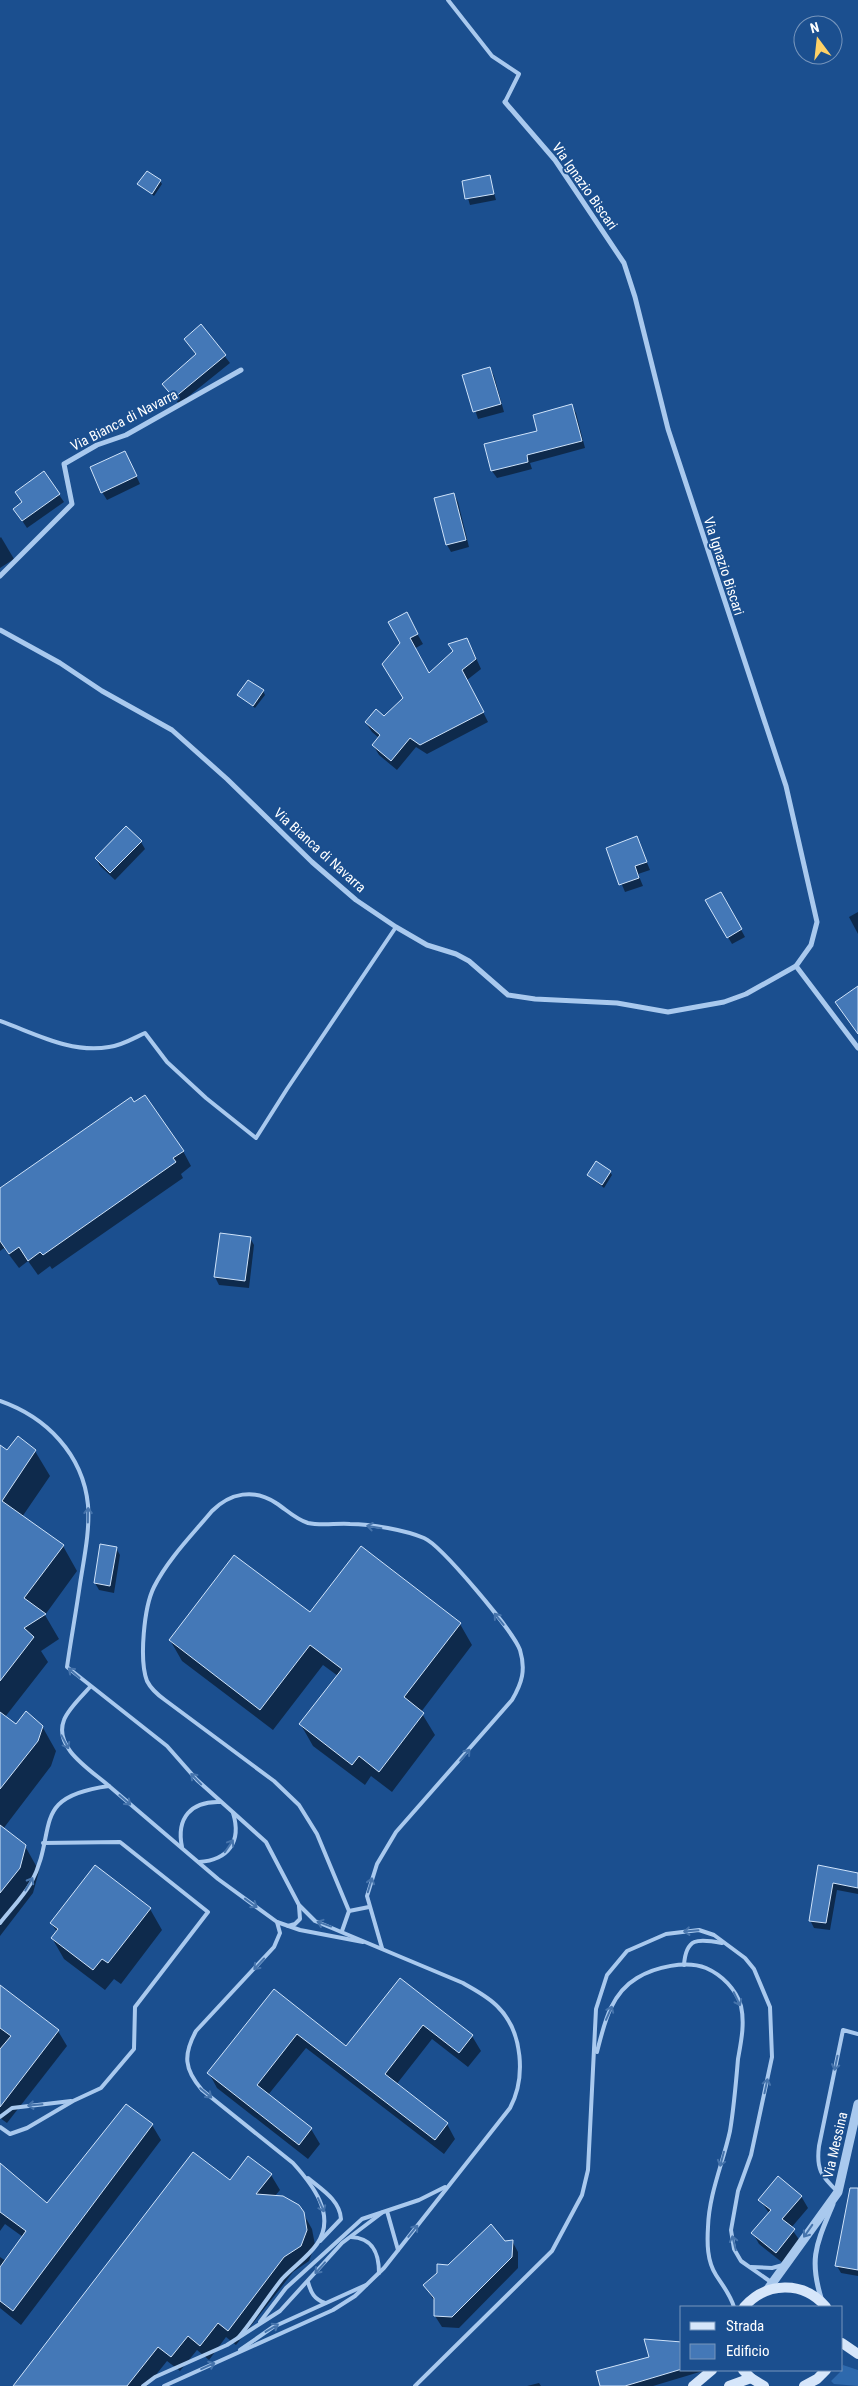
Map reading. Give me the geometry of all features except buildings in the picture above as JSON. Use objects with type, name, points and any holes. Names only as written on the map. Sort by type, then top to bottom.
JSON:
[{"type":"main road","points":[[745,2306],[758,2294],[774,2286],[803,2290],[824,2305]]},
{"type":"main road","points":[[843,2344],[858,2354]]},
{"type":"main road","points":[[693,2386],[711,2371]]},
{"type":"main road","points":[[744,2371],[764,2386]]},
{"type":"main road","points":[[804,2386],[817,2379],[825,2371]]},
{"type":"main road","points":[[729,2386],[751,2378]]},
{"type":"street","name":"Via Ignazio Biscari","points":[[505,102],[555,160],[624,263],[635,296],[668,429],[786,786],[801,845],[817,922],[811,945],[796,966]]},
{"type":"street","name":"Via Bianca di Navarra","points":[[0,576],[72,504],[64,464],[97,445],[126,435],[241,370]]},
{"type":"street","name":"Via Bianca di Navarra","points":[[0,630],[60,663],[102,691],[172,730],[227,779],[312,862],[356,900],[427,945],[456,954],[469,961],[508,995],[535,999],[617,1003],[668,1012],[731,1000],[746,994],[796,966]]},
{"type":"street","points":[[796,966],[858,1048]]},
{"type":"street","name":"Via Messina","points":[[838,2192],[858,2104]]},
{"type":"street","points":[[774,2286],[786,2264],[838,2192]]},
{"type":"street","points":[[824,2305],[816,2282],[814,2265],[817,2244],[838,2192]]},
{"type":"lane","points":[[448,0],[492,56],[519,74],[505,102]]},
{"type":"lane","points":[[0,1021],[68,1046],[93,1049],[111,1047],[145,1033],[167,1062],[206,1098],[256,1138],[286,1089],[396,927]]},
{"type":"lane","points":[[0,1401],[34,1416],[48,1427],[65,1444],[81,1477],[88,1505],[87,1542],[67,1667],[167,1746],[197,1780],[266,1842],[299,1905],[315,1921],[463,1983],[498,2006],[510,2022],[516,2039],[520,2070],[514,2099],[371,2283],[333,2310],[164,2386]]},
{"type":"lane","points":[[342,1931],[350,1911],[317,1834],[299,1805],[274,1781],[165,1700],[153,1690],[147,1681],[144,1653],[146,1616],[154,1588],[212,1511],[222,1501],[233,1496],[255,1494],[276,1503],[294,1517],[309,1523],[353,1524],[425,1538],[436,1547],[485,1601],[515,1639],[520,1650],[523,1677],[512,1700],[396,1832],[377,1864],[367,1896],[368,1907],[382,1948]]},
{"type":"lane","points":[[90,1686],[64,1719],[61,1735],[64,1746],[199,1862],[277,1922],[300,1930],[369,1943]]},
{"type":"lane","points":[[0,1923],[31,1883],[51,1814],[59,1803],[79,1791],[109,1786]]},
{"type":"lane","points":[[182,1847],[179,1836],[181,1824],[188,1813],[197,1806],[208,1802],[220,1802]]},
{"type":"lane","points":[[199,1862],[211,1861],[222,1856],[231,1847],[236,1836],[236,1824],[232,1812]]},
{"type":"lane","points":[[0,2127],[10,2134],[27,2128],[73,2101],[101,2088],[134,2049],[135,2007],[208,1912],[120,1842],[43,1843]]},
{"type":"lane","points":[[288,1926],[295,1924],[300,1919],[299,1905]]},
{"type":"lane","points":[[350,1911],[368,1907]]},
{"type":"lane","points":[[238,2338],[282,2280],[341,2219],[340,2211],[335,2201],[304,2175],[293,2163],[202,2090],[192,2078],[187,2062],[188,2047],[196,2031],[274,1947],[280,1933],[277,1922]]},
{"type":"lane","points":[[415,2386],[552,2251],[570,2221],[582,2195],[588,2170],[596,2009],[607,1975],[627,1951],[666,1934],[699,1930],[714,1935],[745,1958],[754,1969],[767,1997],[772,2020],[772,2057],[751,2155],[738,2191],[731,2230],[734,2249],[741,2261],[774,2286]]},
{"type":"lane","points":[[684,1965],[685,1950],[690,1944],[706,1940],[724,1943]]},
{"type":"lane","points":[[595,2059],[607,2012],[621,1991],[631,1981],[643,1974],[662,1968],[684,1965],[702,1967],[716,1972],[732,1990],[741,2006],[743,2025],[730,2130],[708,2214],[709,2256],[715,2274],[726,2287],[734,2306]]},
{"type":"lane","points":[[838,2192],[824,2179],[817,2163],[819,2146],[843,2030],[858,2034]]},
{"type":"lane","points":[[0,2117],[12,2108],[73,2101]]},
{"type":"lane","points":[[304,2175],[320,2200],[325,2214],[325,2224],[317,2243]]},
{"type":"lane","points":[[258,2324],[286,2288],[351,2227],[362,2219],[419,2200],[447,2186]]},
{"type":"lane","points":[[143,2386],[155,2377],[238,2338],[280,2311],[350,2237],[385,2211]]},
{"type":"lane","points":[[385,2211],[398,2250]]},
{"type":"lane","points":[[350,2237],[365,2240],[373,2246],[378,2255],[379,2273]]},
{"type":"lane","points":[[748,2267],[772,2268],[786,2264]]},
{"type":"lane","points":[[308,2282],[312,2295],[317,2300],[325,2303]]},
{"type":"lane","points":[[232,2356],[272,2327],[371,2283]]},
{"type":"shaded area","points":[[843,2365],[858,2370],[858,2386],[834,2384],[831,2381],[843,2371]]}]
